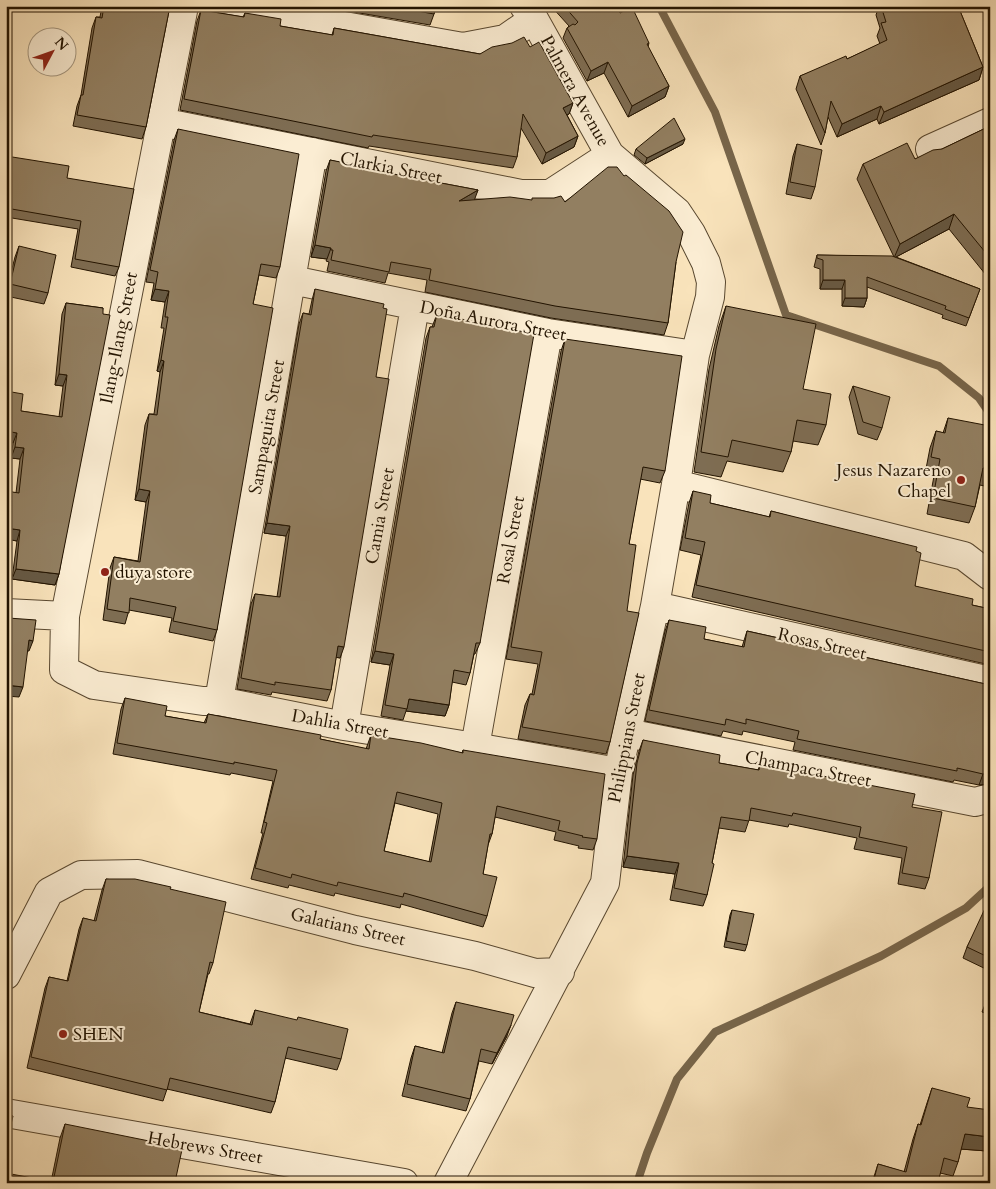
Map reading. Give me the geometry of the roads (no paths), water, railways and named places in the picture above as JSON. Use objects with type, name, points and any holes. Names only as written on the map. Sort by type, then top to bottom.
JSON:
[{"type":"street","name":"Ilang-Ilang Street","points":[[64,670],[65,616],[184,6]]},
{"type":"street","points":[[231,6],[463,47],[505,39],[529,13]]},
{"type":"street","name":"Palmera Avenue","points":[[529,13],[610,155],[677,212],[691,233],[706,263]]},
{"type":"street","name":"Clarkia Street","points":[[161,122],[538,196],[550,194],[610,155]]},
{"type":"street","points":[[930,149],[990,122]]},
{"type":"street","name":"Sampaguita Street","points":[[220,701],[313,152]]},
{"type":"street","name":"Philippians Street","points":[[448,1183],[605,884],[618,772],[654,606],[676,484],[695,355],[710,297],[711,282],[706,263]]},
{"type":"street","name":"Doña Aurora Street","points":[[292,280],[548,333],[695,355]]},
{"type":"street","name":"Camia Street","points":[[344,726],[415,306]]},
{"type":"street","name":"Rosal Street","points":[[474,747],[548,333]]},
{"type":"street","points":[[676,484],[964,556],[990,576]]},
{"type":"street","name":"Rosas Street","points":[[654,606],[990,681]]},
{"type":"street","points":[[6,613],[65,616]]},
{"type":"street","name":"Dahlia Street","points":[[64,670],[94,685],[203,701],[220,701],[344,726],[618,772]]},
{"type":"street","name":"Champaca Street","points":[[627,732],[975,802],[990,798]]},
{"type":"street","name":"Galatians Street","points":[[6,975],[49,892],[81,875],[138,874],[355,930],[475,956],[535,973],[560,972]]},
{"type":"street","name":"Hebrews Street","points":[[6,1113],[404,1183]]},
{"type":"waterway","points":[[659,6],[715,112],[786,315],[939,366],[979,398],[990,414]]},
{"type":"waterway","points":[[637,1183],[677,1079],[715,1032],[881,956],[966,908],[990,886]]},
{"type":"place","name":"Jesus Nazareno Chapel","points":[[961,480]]},
{"type":"place","name":"duya store","points":[[105,572]]},
{"type":"place","name":"SHEN","points":[[63,1034]]}]
